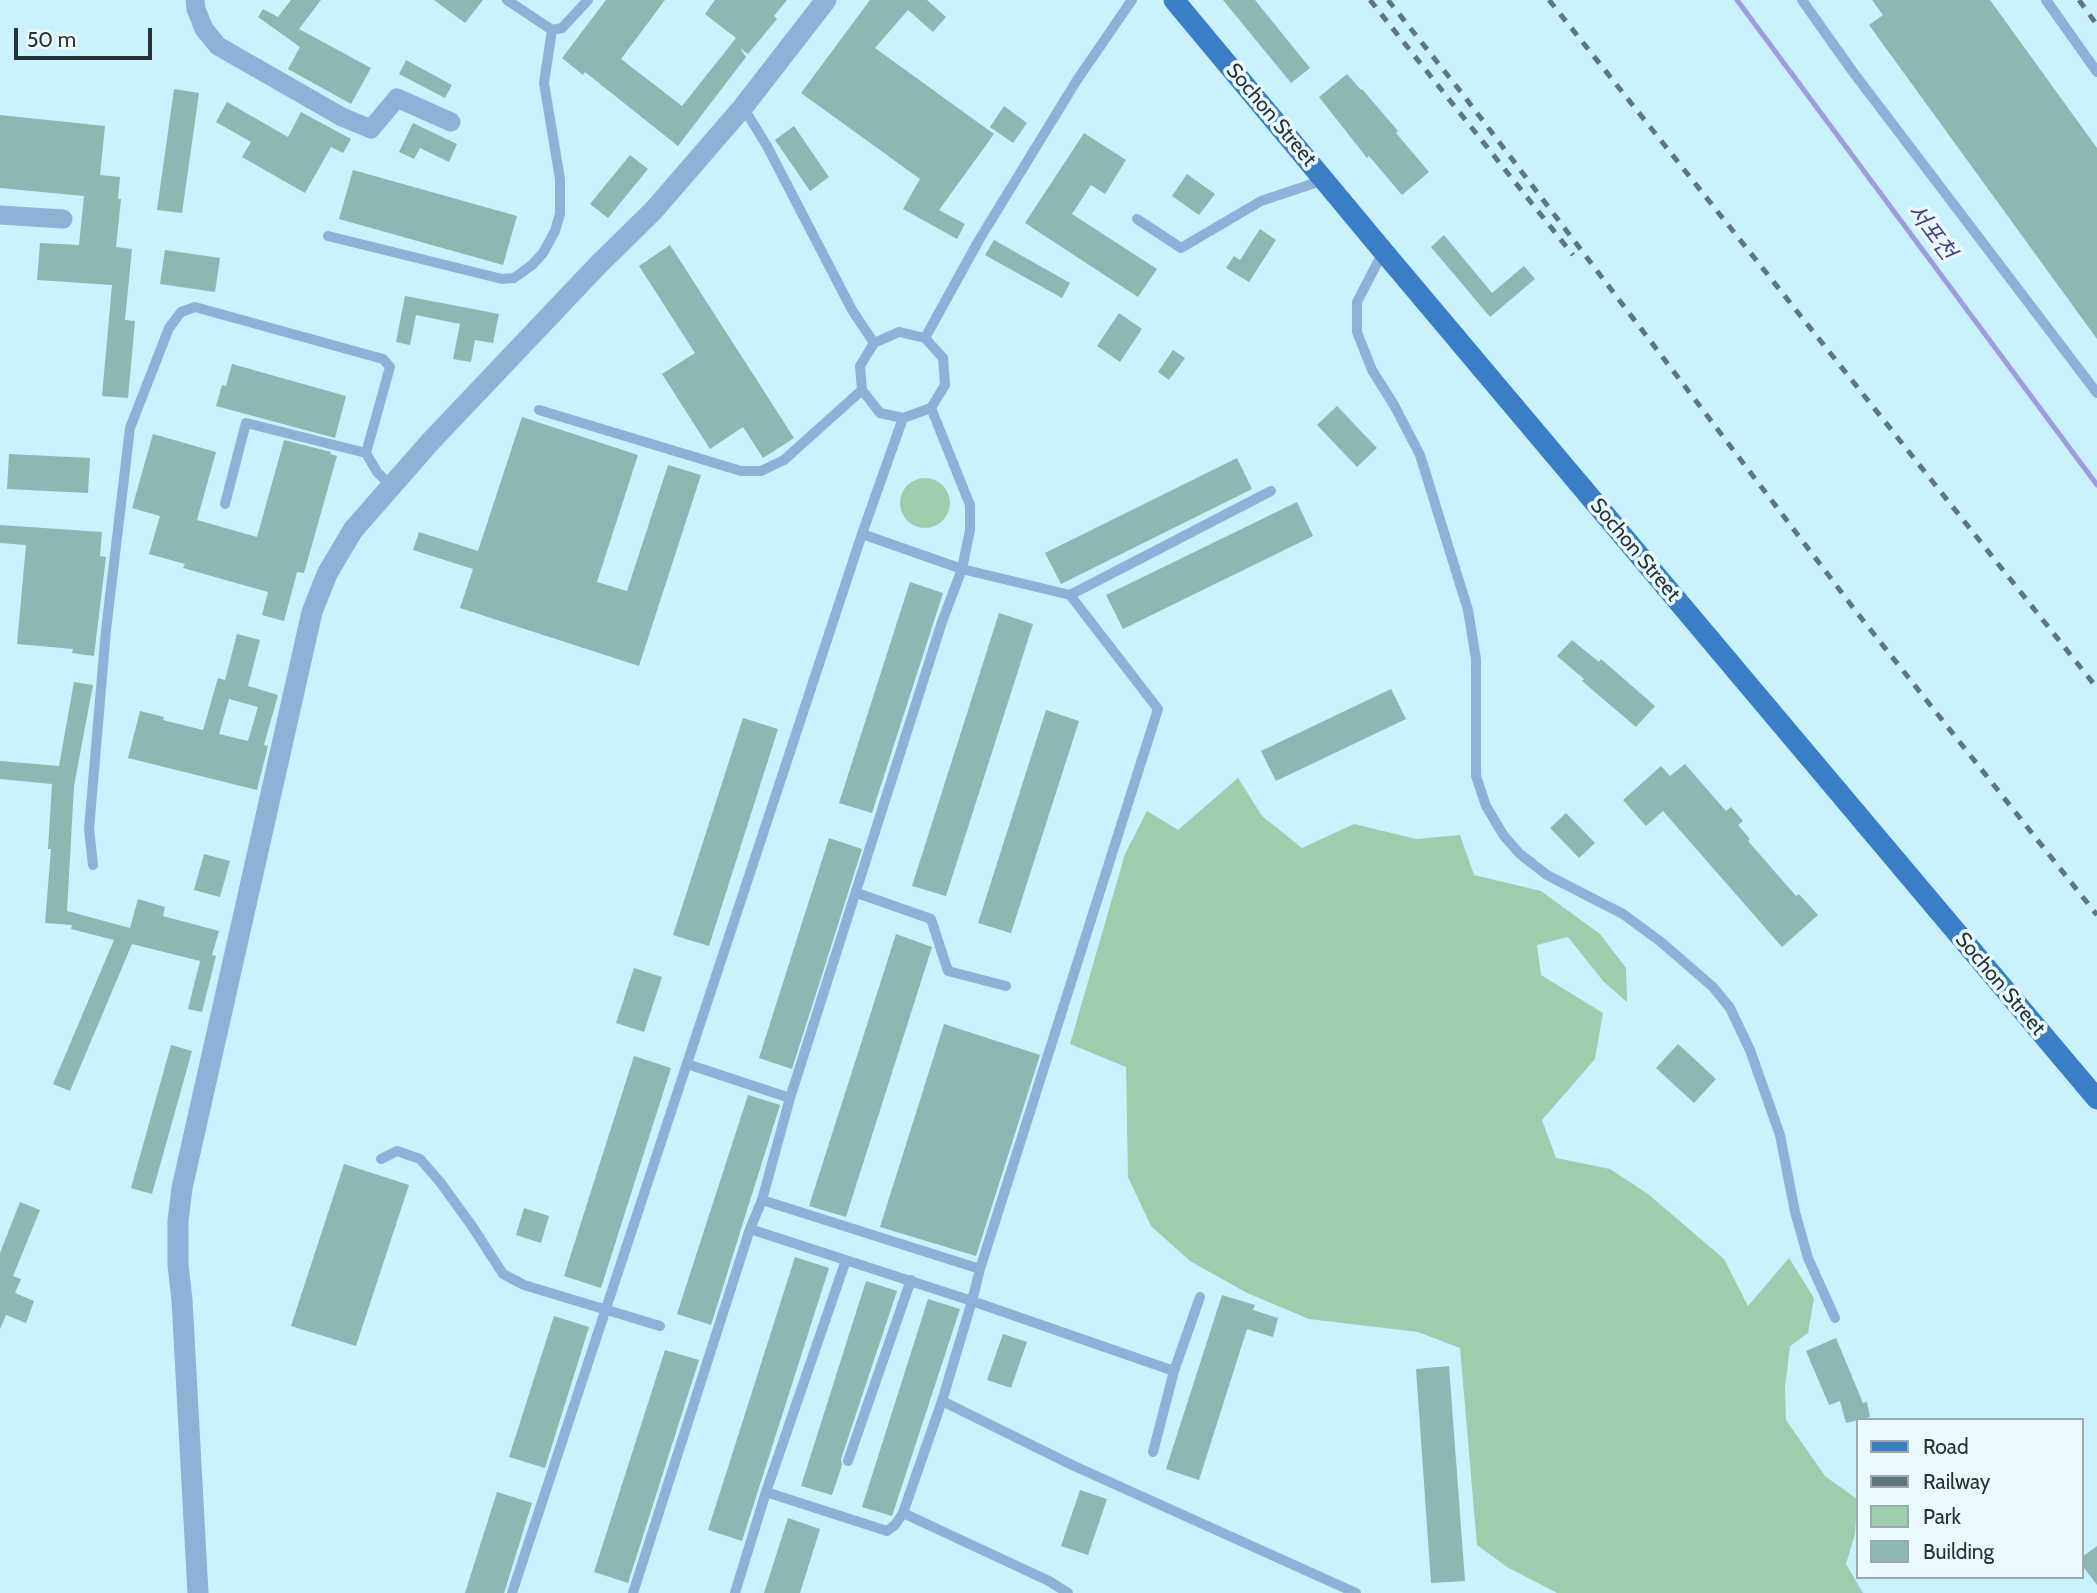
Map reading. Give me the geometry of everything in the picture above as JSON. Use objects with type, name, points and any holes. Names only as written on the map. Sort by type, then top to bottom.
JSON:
[{"type":"main road","name":"Sochon Street","points":[[1174,0],[2097,1099]]},
{"type":"street","points":[[195,0],[204,29],[218,46],[342,117],[371,129],[397,98],[451,122]]},
{"type":"street","points":[[198,1593],[178,1265],[178,1221],[182,1188],[312,612],[327,574],[353,530],[431,441],[654,209],[743,107],[826,0]]},
{"type":"street","points":[[0,215],[63,219]]},
{"type":"lane","points":[[507,0],[552,30],[562,28],[588,0]]},
{"type":"lane","points":[[925,338],[979,240],[1077,80],[1132,0]]},
{"type":"lane","points":[[1802,0],[1853,72],[2097,393]]},
{"type":"lane","points":[[2046,0],[2097,72]]},
{"type":"lane","points":[[328,236],[502,279],[514,278],[532,265],[543,253],[560,214],[560,179],[544,83],[552,30]]},
{"type":"lane","points":[[743,107],[768,146],[852,310],[874,343]]},
{"type":"lane","points":[[1137,219],[1181,248],[1261,201],[1325,180]]},
{"type":"lane","points":[[1383,251],[1357,302],[1357,332],[1372,370],[1420,455],[1468,610],[1476,659],[1476,776],[1486,806],[1504,836],[1520,854],[1547,875],[1623,914],[1661,942],[1713,987],[1730,1008],[1750,1051],[1780,1135],[1808,1258],[1835,1318]]},
{"type":"lane","points":[[93,865],[89,829],[106,630],[130,428],[169,328],[181,312],[195,307],[383,359],[390,367],[366,453]]},
{"type":"lane","points":[[899,332],[925,338],[943,358],[945,385],[931,408],[903,418],[880,413],[862,390],[860,366],[874,343],[899,332]]},
{"type":"lane","points":[[539,410],[741,471],[761,471],[784,460],[862,390]]},
{"type":"lane","points":[[633,1593],[750,1229],[762,1200],[790,1098],[942,622],[962,569],[970,530],[970,505],[931,408]]},
{"type":"lane","points":[[512,1593],[862,534],[903,418]]},
{"type":"lane","points":[[225,504],[246,423],[366,453],[377,471],[391,486]]},
{"type":"lane","points":[[1070,595],[1271,491]]},
{"type":"lane","points":[[766,1492],[887,1531],[903,1513],[942,1401],[979,1269],[1158,709],[1070,595],[962,569],[862,534]]},
{"type":"lane","points":[[857,893],[931,919],[948,971],[1006,986]]},
{"type":"lane","points":[[687,1065],[790,1098]]},
{"type":"lane","points":[[381,1159],[397,1151],[420,1159],[440,1182],[503,1273],[524,1285],[660,1326]]},
{"type":"lane","points":[[762,1200],[979,1269]]},
{"type":"lane","points":[[750,1229],[912,1280],[1174,1371]]},
{"type":"lane","points":[[735,1593],[766,1492],[846,1260]]},
{"type":"lane","points":[[848,1461],[912,1280]]},
{"type":"lane","points":[[1153,1452],[1174,1371],[1200,1297]]},
{"type":"lane","points":[[942,1401],[1072,1465],[1356,1593]]},
{"type":"lane","points":[[903,1513],[1049,1581],[1068,1593]]},
{"type":"green space","points":[[925,478],[943,485],[950,503],[943,521],[925,528],[907,521],[900,503],[907,485]]},
{"type":"green space","points":[[1238,778],[1262,816],[1302,848],[1354,824],[1416,839],[1460,835],[1474,875],[1541,891],[1600,934],[1626,968],[1627,1002],[1603,981],[1568,937],[1537,945],[1541,975],[1603,1013],[1595,1059],[1542,1120],[1556,1158],[1610,1169],[1648,1194],[1724,1259],[1748,1306],[1789,1258],[1814,1298],[1808,1333],[1790,1346],[1785,1387],[1786,1420],[1825,1476],[1856,1498],[1855,1534],[1846,1564],[1863,1593],[1557,1593],[1507,1567],[1477,1545],[1460,1348],[1418,1332],[1309,1319],[1247,1293],[1190,1261],[1151,1226],[1128,1177],[1126,1067],[1070,1044],[1125,854],[1147,811],[1178,830]]},
{"type":"building","points":[[291,0],[321,0],[299,29],[371,68],[351,104],[288,69],[300,47],[258,17],[263,9],[278,17]]},
{"type":"building","points":[[434,0],[483,0],[465,23]]},
{"type":"building","points":[[606,0],[665,0],[621,59],[682,106],[736,38],[705,14],[715,0],[787,0],[774,16],[777,19],[748,54],[740,48],[746,57],[678,146],[585,72],[583,75],[562,58]]},
{"type":"building","points":[[870,0],[927,0],[946,17],[933,32],[908,10],[875,48],[994,134],[939,210],[965,224],[957,239],[903,209],[920,179],[801,93]]},
{"type":"building","points":[[1223,0],[1255,0],[1310,68],[1291,83]]},
{"type":"building","points":[[1872,0],[1990,0],[2097,148],[2097,339],[1869,25],[1883,15]]},
{"type":"building","points":[[406,60],[452,85],[445,98],[399,74]]},
{"type":"building","points":[[1347,74],[1398,131],[1396,133],[1429,172],[1402,195],[1369,156],[1367,158],[1319,97]]},
{"type":"building","points":[[174,89],[199,93],[182,213],[157,210]]},
{"type":"building","points":[[227,102],[288,137],[301,112],[351,139],[343,153],[331,147],[305,193],[242,157],[251,142],[216,122]]},
{"type":"building","points":[[1004,106],[1027,123],[1013,143],[990,127]]},
{"type":"building","points":[[0,115],[105,126],[100,175],[120,177],[118,199],[121,199],[116,247],[132,249],[125,320],[135,321],[128,398],[102,396],[112,285],[37,280],[40,243],[79,245],[84,196],[0,188]]},
{"type":"building","points":[[413,123],[457,144],[449,162],[420,148],[414,159],[399,152]]},
{"type":"building","points":[[794,126],[829,177],[810,191],[775,140]]},
{"type":"building","points":[[1084,133],[1126,160],[1105,194],[1091,185],[1072,214],[1157,269],[1138,297],[1025,223]]},
{"type":"building","points":[[630,155],[648,169],[608,218],[590,204]]},
{"type":"building","points":[[353,170],[517,216],[503,265],[339,219]]},
{"type":"building","points":[[1187,174],[1215,194],[1199,215],[1172,196]]},
{"type":"building","points":[[1260,229],[1276,240],[1249,282],[1226,268],[1234,256],[1240,260]]},
{"type":"building","points":[[1444,235],[1492,293],[1524,266],[1535,279],[1490,317],[1431,247]]},
{"type":"building","points":[[994,240],[1070,283],[1062,298],[985,255]]},
{"type":"building","points":[[670,245],[794,438],[763,458],[743,427],[710,449],[662,374],[695,353],[639,266]]},
{"type":"building","points":[[165,250],[220,258],[215,292],[160,284]]},
{"type":"building","points":[[405,296],[499,314],[493,343],[475,340],[471,362],[453,359],[460,324],[416,315],[410,345],[396,342]]},
{"type":"building","points":[[1119,313],[1142,329],[1120,362],[1097,346]]},
{"type":"building","points":[[1173,350],[1185,358],[1169,380],[1158,372]]},
{"type":"building","points":[[232,364],[346,396],[335,438],[216,406],[222,385],[226,386]]},
{"type":"building","points":[[1337,406],[1377,448],[1357,467],[1317,425]]},
{"type":"building","points":[[522,417],[638,455],[597,582],[627,591],[668,465],[701,475],[639,666],[460,608],[473,569],[413,550],[419,532],[478,551]]},
{"type":"building","points":[[153,434],[216,452],[197,520],[257,537],[284,440],[337,456],[304,573],[297,572],[284,621],[262,615],[268,592],[183,568],[185,564],[149,554],[160,516],[132,508]]},
{"type":"building","points":[[9,454],[90,458],[88,493],[7,489]]},
{"type":"building","points":[[1237,458],[1252,489],[1061,584],[1045,553]]},
{"type":"building","points":[[1297,502],[1313,536],[1123,629],[1106,595]]},
{"type":"building","points":[[0,525],[102,532],[100,556],[106,557],[94,656],[72,653],[73,649],[17,644],[26,545],[0,543]]},
{"type":"building","points":[[910,582],[943,593],[872,813],[839,803]]},
{"type":"building","points":[[999,613],[1033,624],[946,896],[912,886]]},
{"type":"building","points":[[237,634],[260,640],[248,686],[278,695],[264,745],[268,746],[257,790],[128,758],[140,711],[203,730],[218,678],[225,680]],"holes":[[[229,699],[258,707],[248,741],[219,734]]]},
{"type":"building","points":[[1572,640],[1599,662],[1601,659],[1655,706],[1636,727],[1557,656]]},
{"type":"building","points":[[74,682],[93,685],[74,786],[67,911],[130,928],[138,899],[165,907],[163,916],[219,931],[212,955],[216,956],[202,1012],[188,1009],[200,961],[132,944],[70,1091],[53,1084],[114,940],[71,929],[72,925],[45,923],[51,849],[48,849],[52,784],[0,779],[0,761],[59,766]]},
{"type":"building","points":[[1391,689],[1406,719],[1276,781],[1261,751]]},
{"type":"building","points":[[1046,710],[1079,721],[1011,933],[978,923]]},
{"type":"building","points":[[743,718],[778,729],[709,946],[673,935]]},
{"type":"building","points":[[1685,764],[1726,811],[1731,807],[1743,821],[1738,825],[1750,839],[1748,841],[1796,896],[1799,894],[1818,915],[1782,947],[1663,811],[1646,826],[1623,800],[1661,766],[1670,776]]},
{"type":"building","points":[[1566,813],[1595,843],[1579,858],[1550,828]]},
{"type":"building","points":[[829,838],[862,849],[792,1069],[759,1058]]},
{"type":"building","points":[[204,854],[230,861],[220,897],[194,890]]},
{"type":"building","points":[[896,934],[932,947],[846,1217],[809,1206]]},
{"type":"building","points":[[634,968],[662,977],[644,1032],[616,1023]]},
{"type":"building","points":[[944,1024],[1040,1055],[976,1256],[880,1227]]},
{"type":"building","points":[[1678,1044],[1716,1079],[1694,1103],[1656,1068]]},
{"type":"building","points":[[171,1045],[192,1051],[152,1194],[131,1188]]},
{"type":"building","points":[[634,1056],[671,1068],[601,1288],[564,1276]]},
{"type":"building","points":[[748,1095],[780,1105],[711,1325],[677,1314]]},
{"type":"building","points":[[344,1164],[409,1185],[356,1346],[291,1326]]},
{"type":"building","points":[[20,1202],[40,1210],[13,1276],[21,1279],[15,1293],[34,1301],[26,1323],[6,1315],[0,1329],[0,1253]]},
{"type":"building","points":[[524,1208],[549,1216],[541,1243],[516,1235]]},
{"type":"building","points":[[795,1257],[829,1268],[742,1541],[708,1530]]},
{"type":"building","points":[[866,1281],[897,1291],[841,1459],[842,1465],[832,1495],[801,1486]]},
{"type":"building","points":[[1222,1295],[1255,1305],[1253,1310],[1278,1318],[1273,1337],[1247,1329],[1199,1480],[1166,1469]]},
{"type":"building","points":[[928,1299],[960,1309],[892,1516],[862,1507]]},
{"type":"building","points":[[554,1316],[589,1327],[545,1468],[509,1457]]},
{"type":"building","points":[[1003,1334],[1027,1342],[1011,1388],[987,1380]]},
{"type":"building","points":[[1836,1338],[1863,1403],[1867,1402],[1870,1417],[1856,1418],[1856,1420],[1846,1423],[1840,1401],[1829,1405],[1806,1351]]},
{"type":"building","points":[[665,1350],[699,1360],[628,1583],[594,1572]]},
{"type":"building","points":[[1449,1366],[1465,1581],[1431,1583],[1416,1369]]},
{"type":"building","points":[[1080,1490],[1107,1499],[1088,1555],[1061,1546]]},
{"type":"building","points":[[497,1492],[532,1503],[504,1593],[465,1593]]},
{"type":"building","points":[[788,1518],[820,1529],[800,1593],[764,1593]]},
{"type":"building","points":[[2097,1546],[2097,1585],[2083,1567],[2083,1556]]},
{"type":"waterway","name":"서포천","points":[[1737,0],[2097,485]]},
{"type":"railway","points":[[1370,0],[1573,255]]},
{"type":"railway","points":[[1388,0],[1858,614],[2097,915]]},
{"type":"railway","points":[[1549,0],[2097,688]]},
{"type":"railway","points":[[2079,0],[2097,25]]}]
